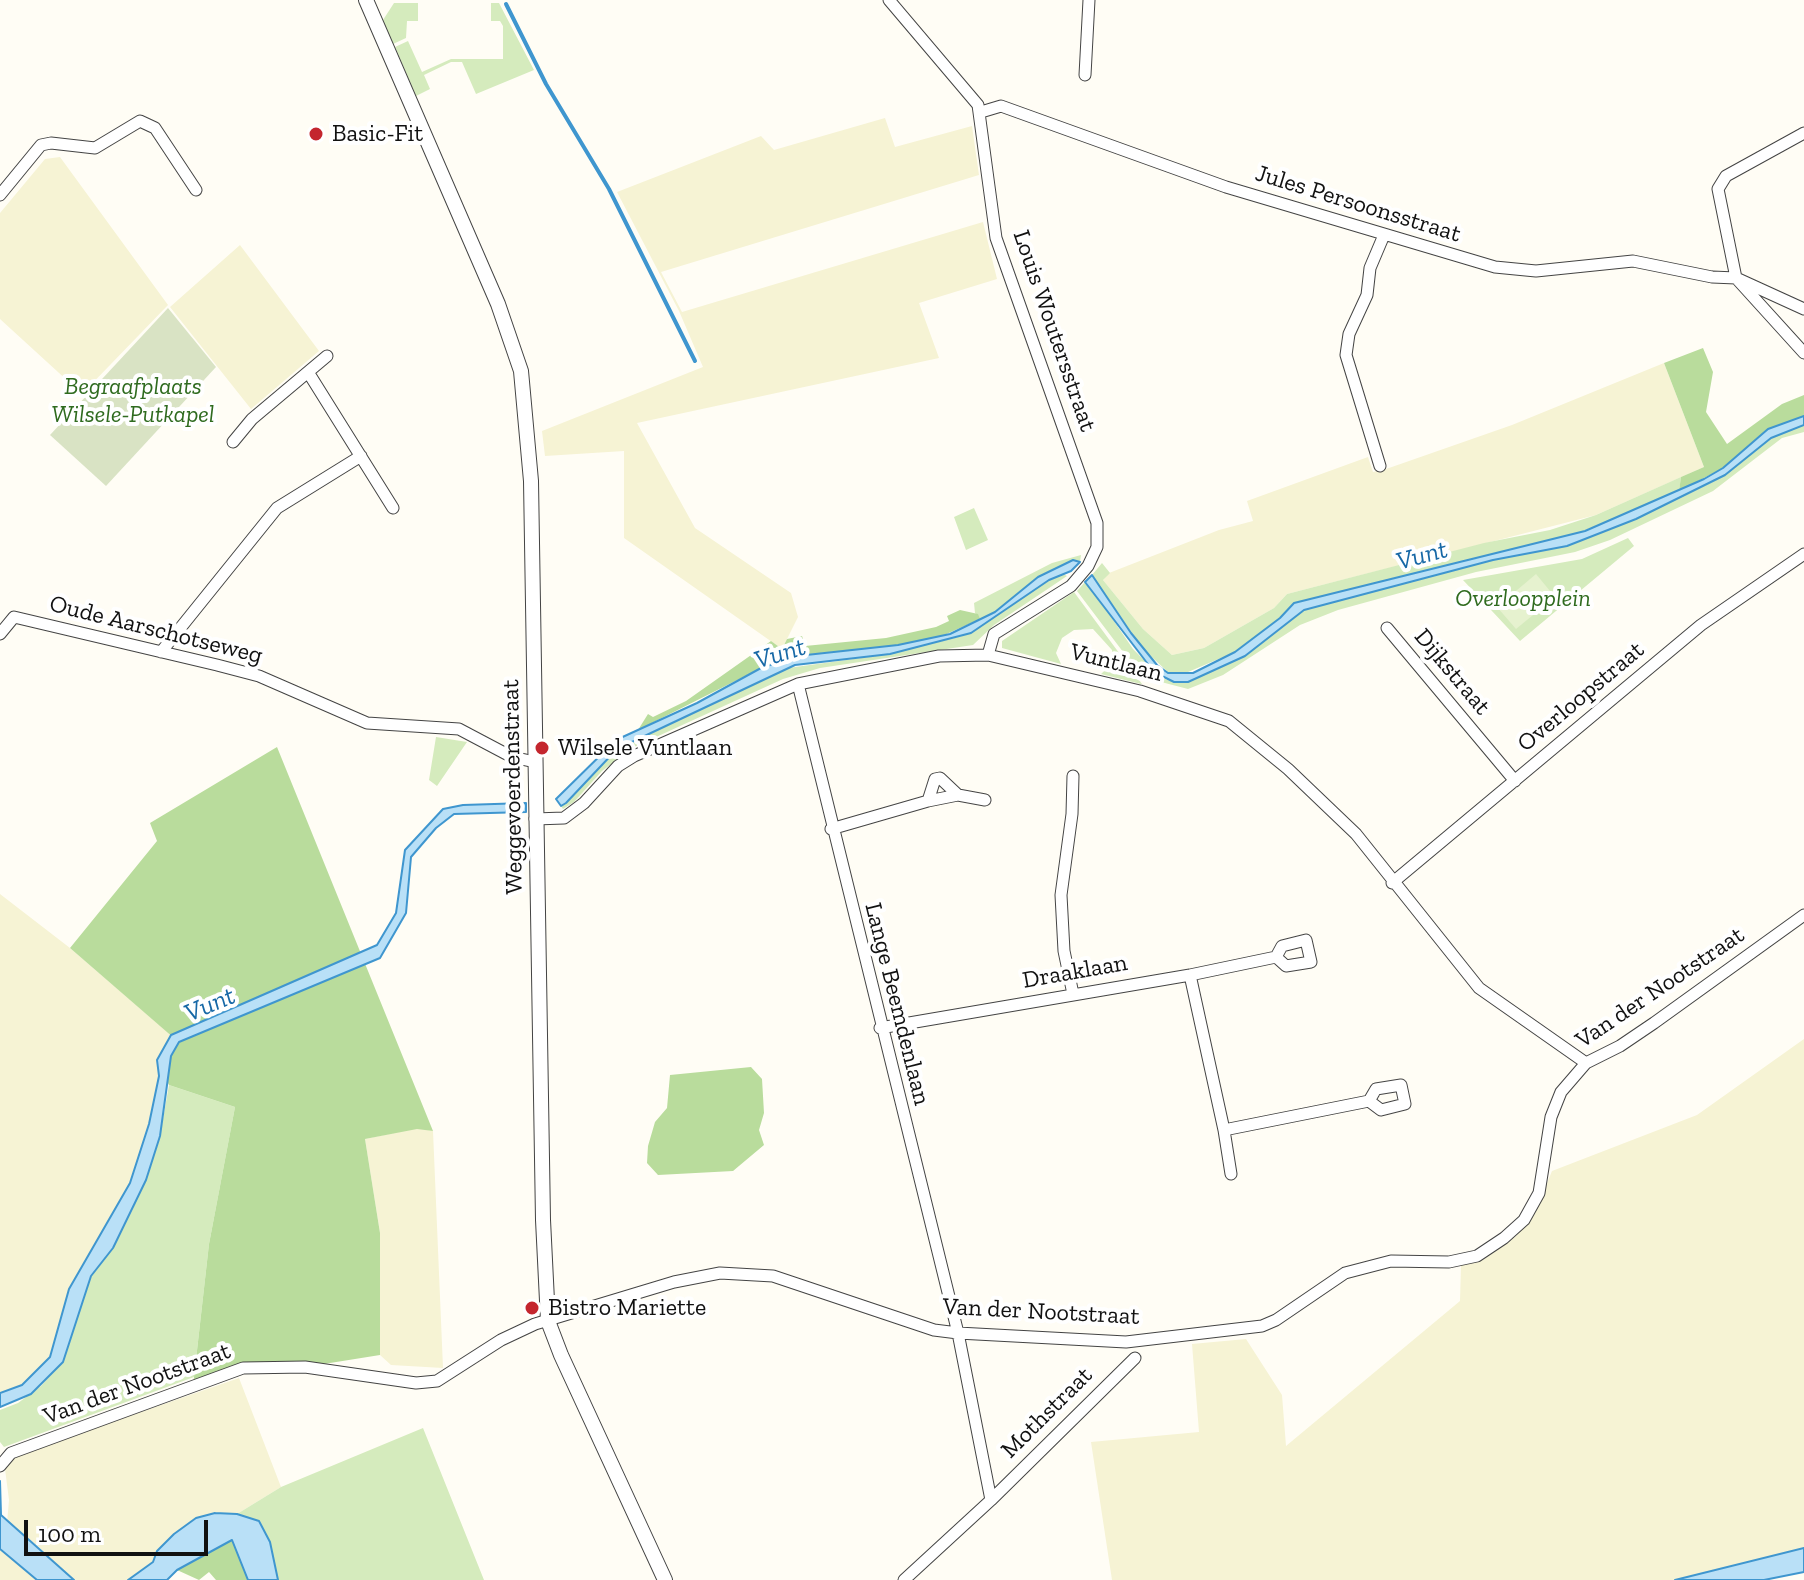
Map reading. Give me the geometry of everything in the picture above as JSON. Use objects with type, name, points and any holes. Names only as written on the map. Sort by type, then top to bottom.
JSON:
[{"type":"street","name":"Weggevoerdenstraat","points":[[366,0],[498,304],[521,371],[531,481],[535,811],[548,1321],[665,1580]]},
{"type":"street","name":"Louis Woutersstraat","points":[[889,0],[975,98],[981,112],[996,238],[1097,523],[1097,547],[1075,583],[994,634],[988,655]]},
{"type":"street","points":[[1085,75],[1089,0]]},
{"type":"street","name":"Jules Persoonsstraat","points":[[981,112],[1001,106],[1226,187],[1384,235],[1518,270],[1633,261],[1712,277],[1736,278],[1804,309]]},
{"type":"street","points":[[0,195],[41,145],[51,143],[95,148],[140,121],[155,128],[196,190]]},
{"type":"street","points":[[1804,133],[1721,181],[1718,198],[1736,278],[1804,353]]},
{"type":"street","points":[[1380,466],[1346,355],[1349,334],[1367,295],[1371,262],[1384,235]]},
{"type":"street","points":[[233,442],[252,419],[327,356]]},
{"type":"street","points":[[308,372],[393,508]]},
{"type":"street","points":[[161,652],[277,508],[361,456]]},
{"type":"street","name":"Overloopstraat","points":[[1392,883],[1701,625],[1804,554]]},
{"type":"street","points":[[0,611],[14,617]]},
{"type":"street","name":"Oude Aarschotseweg","points":[[0,634],[14,617],[161,652],[259,676],[367,723],[459,729],[512,757],[535,762]]},
{"type":"street","name":"Dijkstraat","points":[[1387,628],[1515,781]]},
{"type":"street","name":"Vuntlaan","points":[[535,811],[564,818],[584,803],[618,766],[634,756],[798,684],[939,656],[988,655],[1140,691],[1229,721],[1288,769],[1356,834],[1392,883],[1479,988],[1586,1063]]},
{"type":"street","name":"Lange Beemdenlaan","points":[[798,684],[880,1028],[958,1333]]},
{"type":"street","points":[[1073,776],[1072,814],[1061,895],[1064,951],[1073,994]]},
{"type":"street","points":[[928,801],[935,779],[940,778],[958,795]]},
{"type":"street","points":[[831,829],[958,795],[985,800]]},
{"type":"street","name":"Van der Nootstraat","points":[[1,1466],[11,1453],[243,1368],[305,1367],[416,1383],[437,1381],[513,1333],[674,1282],[720,1273],[773,1276],[813,1286],[934,1330],[958,1333],[1126,1342],[1262,1326],[1276,1320],[1321,1286],[1370,1265],[1391,1261],[1449,1262],[1477,1256],[1504,1238],[1524,1220],[1539,1193],[1551,1117],[1561,1092],[1586,1063],[1654,1023],[1804,915]]},
{"type":"street","name":"Draaklaan","points":[[880,1028],[1190,975],[1276,957]]},
{"type":"street","points":[[1190,975],[1231,1174]]},
{"type":"street","points":[[1224,1130],[1369,1101]]},
{"type":"street","name":"Mothstraat","points":[[958,1333],[991,1500]]},
{"type":"street","name":"Mothstraat","points":[[904,1580],[991,1500],[1135,1358]]},
{"type":"shaded area","points":[[885,118],[895,147],[972,126],[979,175],[661,272],[682,312],[983,222],[997,279],[919,303],[939,358],[637,423],[695,528],[791,593],[798,617],[782,649],[624,538],[624,451],[545,456],[542,431],[703,367],[679,311],[617,192],[761,136],[774,150]]},
{"type":"shaded area","points":[[60,157],[168,305],[82,394],[0,319],[0,213],[45,159]]},
{"type":"shaded area","points":[[240,245],[319,351],[251,409],[170,307]]},
{"type":"shaded area","points":[[1664,363],[1704,467],[1596,515],[1287,594],[1274,608],[1204,648],[1172,655],[1143,629],[1103,580],[1109,573],[1219,530],[1253,521],[1247,501],[1368,457],[1373,472],[1389,468],[1512,425]]},
{"type":"shaded area","points":[[0,894],[70,948],[171,1035],[158,1060],[159,1076],[149,1124],[130,1183],[69,1289],[50,1357],[22,1385],[0,1393]]},
{"type":"shaded area","points":[[1804,1039],[1804,1548],[1675,1580],[1112,1580],[1091,1442],[1199,1432],[1192,1344],[1246,1339],[1282,1395],[1286,1446],[1460,1301],[1461,1265],[1483,1260],[1515,1237],[1534,1215],[1552,1171],[1697,1115]]},
{"type":"shaded area","points":[[417,1128],[433,1131],[443,1368],[391,1365],[380,1355],[380,1233],[365,1139]]},
{"type":"shaded area","points":[[239,1378],[281,1487],[237,1514],[215,1513],[174,1534],[157,1551],[153,1562],[128,1580],[74,1580],[62,1573],[39,1547],[7,1523],[9,1500],[5,1469],[14,1456]]},
{"type":"shaded area","points":[[0,1549],[7,1551],[37,1580],[0,1580]]},
{"type":"green space","points":[[394,3],[418,3],[418,21],[407,21],[406,38],[393,44],[383,20]]},
{"type":"green space","points":[[491,3],[499,3],[534,70],[476,94],[462,62],[451,62],[424,75],[430,89],[416,96],[395,47],[408,41],[422,72],[451,59],[503,59],[503,26],[500,21],[491,21]]},
{"type":"green space","name":"Begraafplaats Wilsele-Putkapel","points":[[168,308],[216,367],[106,486],[50,435]]},
{"type":"green space","points":[[1703,348],[1713,372],[1706,412],[1727,444],[1782,404],[1804,395],[1804,416],[1768,429],[1723,468],[1679,491],[1681,477],[1704,467],[1664,363]]},
{"type":"green space","points":[[1804,425],[1804,432],[1782,438],[1713,491],[1610,540],[1575,552],[1476,572],[1338,610],[1300,625],[1223,675],[1188,689],[1142,677],[1077,591],[1085,582],[1092,589],[1133,649],[1162,678],[1174,682],[1190,680],[1245,656],[1304,610],[1493,560],[1567,546],[1636,519],[1714,481],[1771,438]]},
{"type":"green space","points":[[1681,477],[1679,492],[1568,537],[1294,603],[1281,618],[1235,652],[1181,675],[1168,672],[1143,649],[1092,575],[1102,563],[1110,573],[1103,580],[1143,629],[1172,655],[1204,648],[1274,608],[1287,594],[1484,543],[1550,530],[1596,515]]},
{"type":"green space","points":[[974,508],[988,540],[966,550],[954,517]]},
{"type":"green space","name":"Overloopplein","points":[[1628,538],[1634,546],[1520,641],[1463,580],[1582,559]]},
{"type":"green space","points":[[1081,555],[1080,562],[1076,560],[1038,577],[995,612],[980,619],[975,613],[974,603],[1052,563]]},
{"type":"green space","points":[[1061,573],[1067,576],[994,625],[973,645],[820,668],[783,679],[632,748],[602,771],[574,802],[563,809],[561,806],[617,749],[788,668],[890,654],[962,636]]},
{"type":"green space","points":[[1536,574],[1555,597],[1516,629],[1497,607]]},
{"type":"green space","points":[[1074,592],[1142,684],[1101,674],[1113,663],[1112,650],[1093,629],[1074,630],[1062,638],[1056,653],[1061,664],[1002,648],[1002,641]]},
{"type":"green space","points":[[960,610],[978,614],[980,619],[942,636],[898,645],[811,654],[761,668],[638,730],[648,714],[653,717],[686,701],[771,641],[782,649],[787,639],[802,636],[805,646],[886,638],[936,627],[949,621],[947,616]]},
{"type":"green space","points":[[436,737],[467,742],[437,786],[429,780]]},
{"type":"green space","points":[[277,747],[433,1131],[417,1129],[365,1139],[380,1233],[380,1355],[305,1367],[243,1368],[193,1386],[209,1244],[235,1107],[169,1085],[166,1079],[168,1055],[175,1039],[70,948],[157,841],[150,823]]},
{"type":"green space","points":[[751,1067],[762,1079],[764,1113],[759,1130],[764,1145],[733,1171],[658,1175],[647,1163],[648,1146],[655,1122],[667,1108],[670,1075]]},
{"type":"green space","points":[[169,1085],[235,1107],[209,1244],[194,1377],[4,1447],[0,1442],[0,1410],[18,1403],[41,1386],[63,1361],[91,1276],[113,1248],[133,1209],[160,1136]]},
{"type":"green space","points":[[423,1428],[484,1580],[278,1580],[270,1542],[260,1521],[237,1514],[281,1487]]},
{"type":"green space","points":[[232,1540],[248,1580],[216,1580],[209,1572],[199,1580],[177,1570]]},
{"type":"water","points":[[1804,416],[1804,425],[1771,438],[1725,475],[1636,519],[1567,546],[1493,560],[1304,610],[1245,656],[1188,682],[1174,682],[1154,672],[1085,582],[1092,575],[1157,665],[1168,673],[1193,673],[1235,652],[1280,618],[1294,603],[1585,531],[1704,479],[1723,468],[1768,429]]},
{"type":"water","points":[[1073,560],[1080,562],[1071,571],[1049,580],[971,633],[890,654],[795,665],[617,749],[566,803],[561,806],[556,799],[616,740],[697,703],[761,668],[797,656],[898,645],[950,634],[995,612],[1038,577]]},
{"type":"water","points":[[526,803],[526,812],[454,814],[436,828],[411,857],[406,913],[380,958],[179,1042],[171,1056],[160,1136],[146,1180],[113,1248],[91,1276],[63,1362],[31,1394],[0,1407],[0,1393],[22,1385],[50,1357],[69,1289],[130,1183],[149,1124],[159,1076],[157,1060],[171,1035],[377,945],[396,913],[405,850],[443,809],[463,805]]},
{"type":"water","points":[[0,1481],[1,1515],[74,1580],[37,1580],[0,1549]]},
{"type":"water","points":[[215,1513],[237,1514],[259,1521],[270,1542],[278,1580],[248,1580],[232,1540],[177,1570],[167,1580],[128,1580],[153,1562],[157,1551],[174,1534],[196,1518]]},
{"type":"water","points":[[1804,1548],[1804,1572],[1764,1580],[1675,1580]]},
{"type":"waterway","points":[[506,4],[546,84],[609,189],[695,361]]},
{"type":"place","name":"Basic-Fit","points":[[316,134]]},
{"type":"place","name":"Wilsele Vuntlaan","points":[[542,748]]},
{"type":"place","name":"Bistro Mariette","points":[[532,1308]]},
{"type":"water label","name":"Vunt","points":[[1422,556]]},
{"type":"water label","name":"Vunt","points":[[780,654]]},
{"type":"water label","name":"Vunt","points":[[210,1005]]}]
